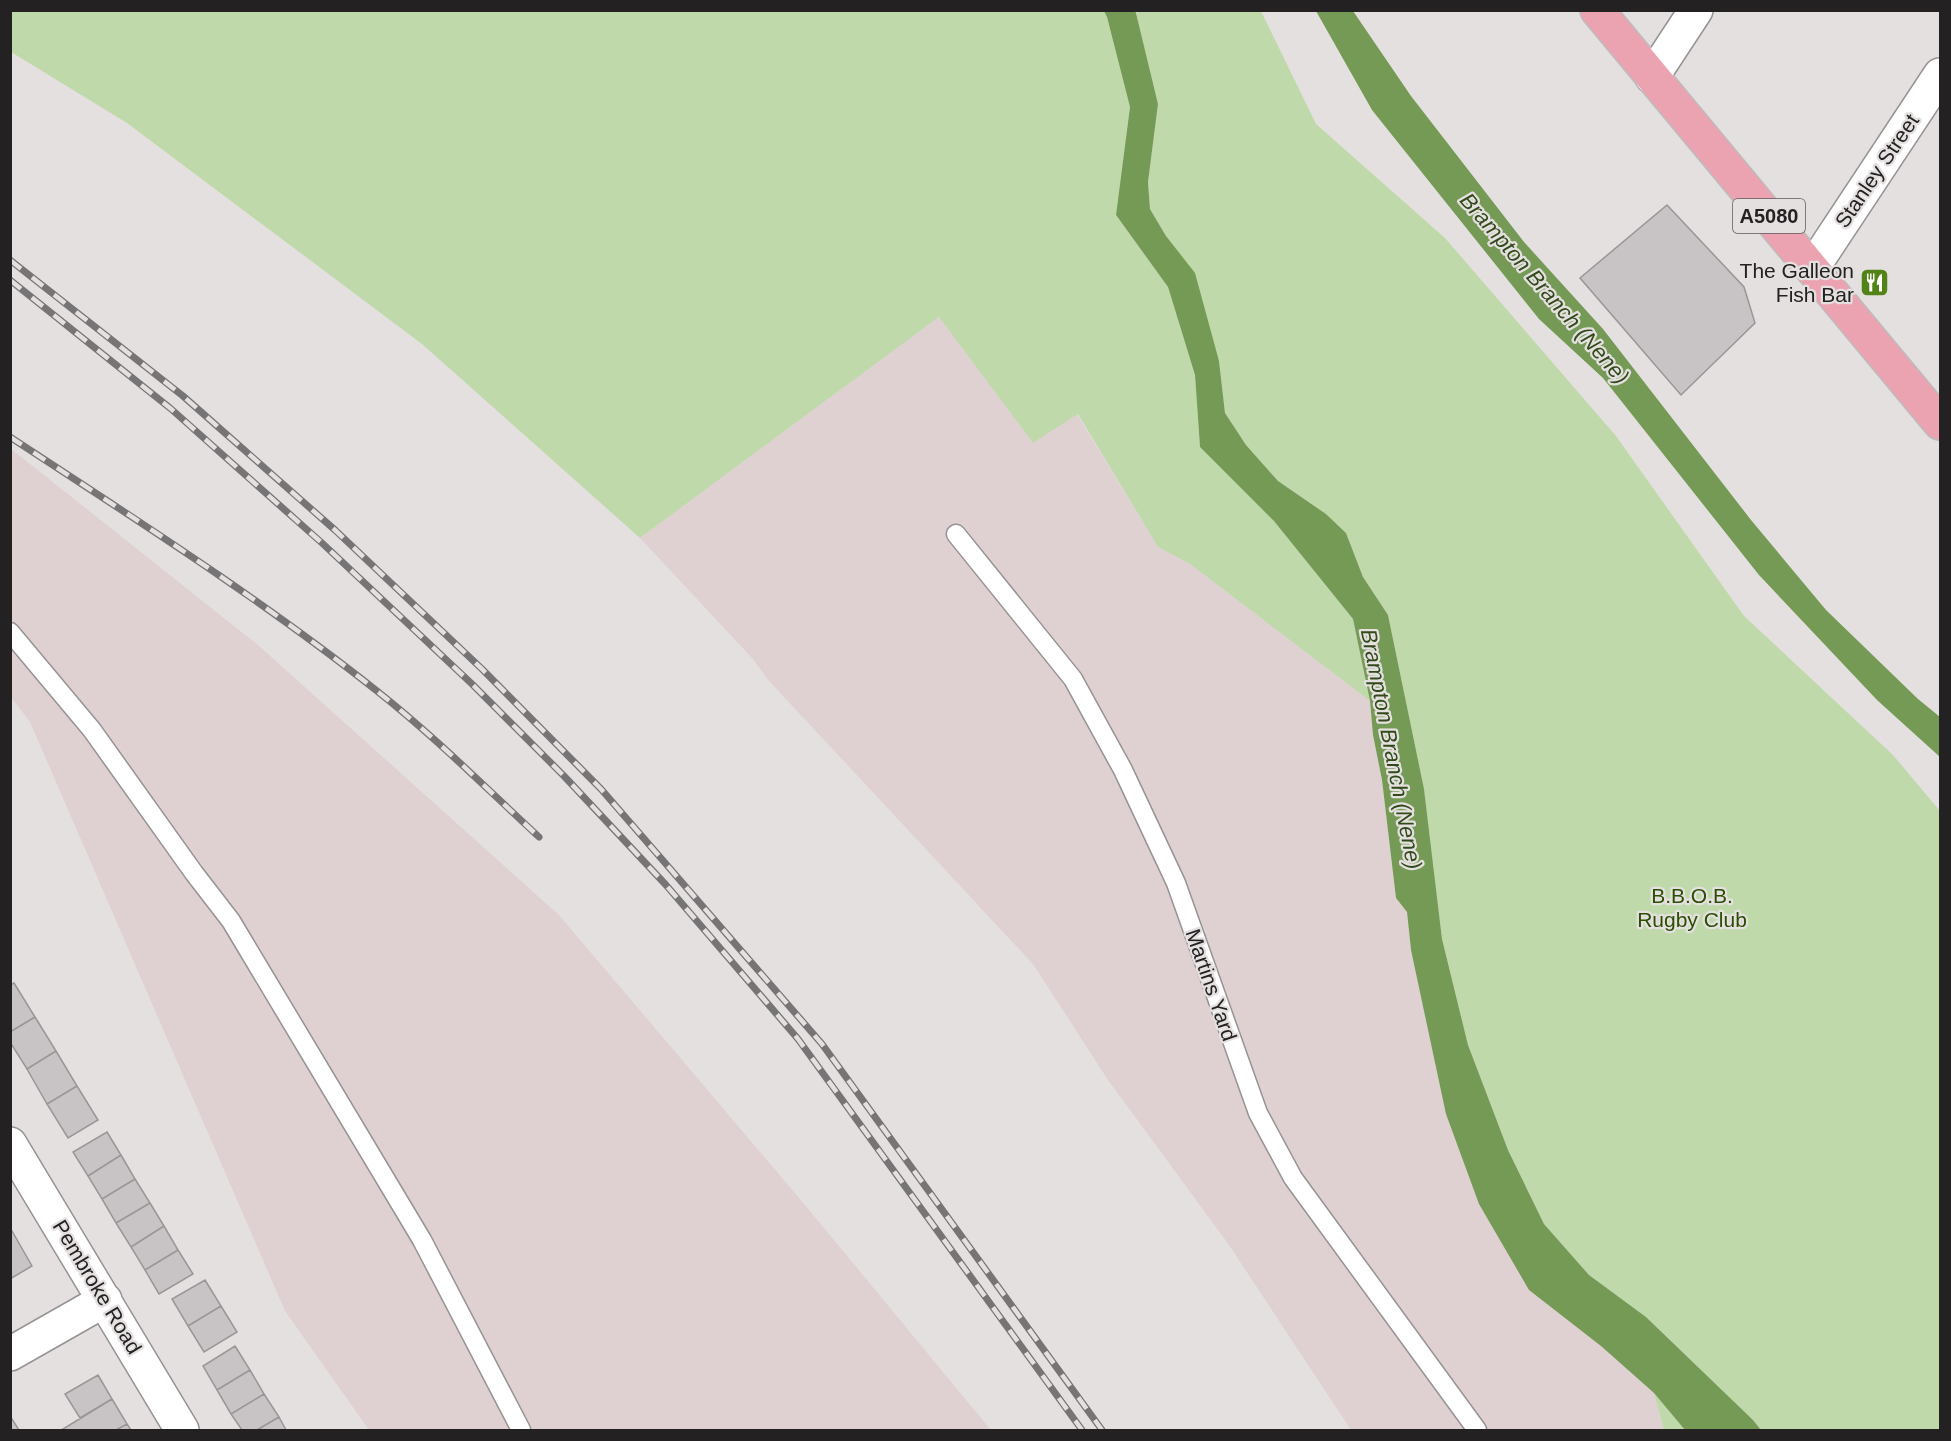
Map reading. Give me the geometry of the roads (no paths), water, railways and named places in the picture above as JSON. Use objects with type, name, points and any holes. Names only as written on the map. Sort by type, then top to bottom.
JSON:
[{"type":"main road","name":"A5080","points":[[1597,10],[1941,423]]},
{"type":"street","points":[[1652,77],[1696,10]]},
{"type":"street","name":"Stanley Street","points":[[1813,267],[1941,75]]},
{"type":"street","name":"Pembroke Road","points":[[10,1144],[182,1431]]},
{"type":"street","points":[[10,1354],[105,1300]]},
{"type":"lane","name":"Martins Yard","points":[[956,534],[1073,679],[1123,770],[1176,883],[1258,1113],[1293,1178],[1477,1431]]},
{"type":"lane","points":[[10,632],[92,730],[231,921],[422,1240],[521,1431]]},
{"type":"water","name":"Brampton Branch (Nene)","points":[[1104,11],[1135,11],[1136,13],[1158,104],[1148,182],[1150,209],[1166,236],[1195,273],[1219,361],[1225,413],[1246,445],[1278,481],[1326,514],[1346,533],[1363,577],[1388,615],[1424,789],[1442,939],[1468,1045],[1508,1150],[1544,1224],[1589,1275],[1646,1317],[1761,1430],[1685,1430],[1654,1393],[1601,1346],[1529,1290],[1479,1204],[1446,1114],[1411,950],[1407,912],[1396,898],[1370,701],[1353,619],[1274,521],[1200,447],[1195,375],[1168,287],[1116,215],[1130,107]]},
{"type":"water","name":"Brampton Branch (Nene)","points":[[1316,11],[1353,11],[1411,96],[1524,242],[1603,329],[1751,520],[1826,610],[1918,699],[1940,717],[1940,757],[1877,700],[1759,575],[1603,378],[1539,319],[1372,110]]},
{"type":"railway","points":[[10,260],[183,396],[335,530],[482,669],[601,789],[822,1044],[1102,1430]]},
{"type":"railway","points":[[10,280],[170,408],[322,543],[472,684],[564,776],[666,885],[798,1039],[1082,1430]]},
{"type":"railway","points":[[10,437],[197,560],[333,657],[419,726],[539,837]]},
{"type":"place","name":"The Galleon Fish Bar","points":[[1875,283]]},
{"type":"park label","name":"B.B.O.B. Rugby Club","points":[[1692,908]]}]
